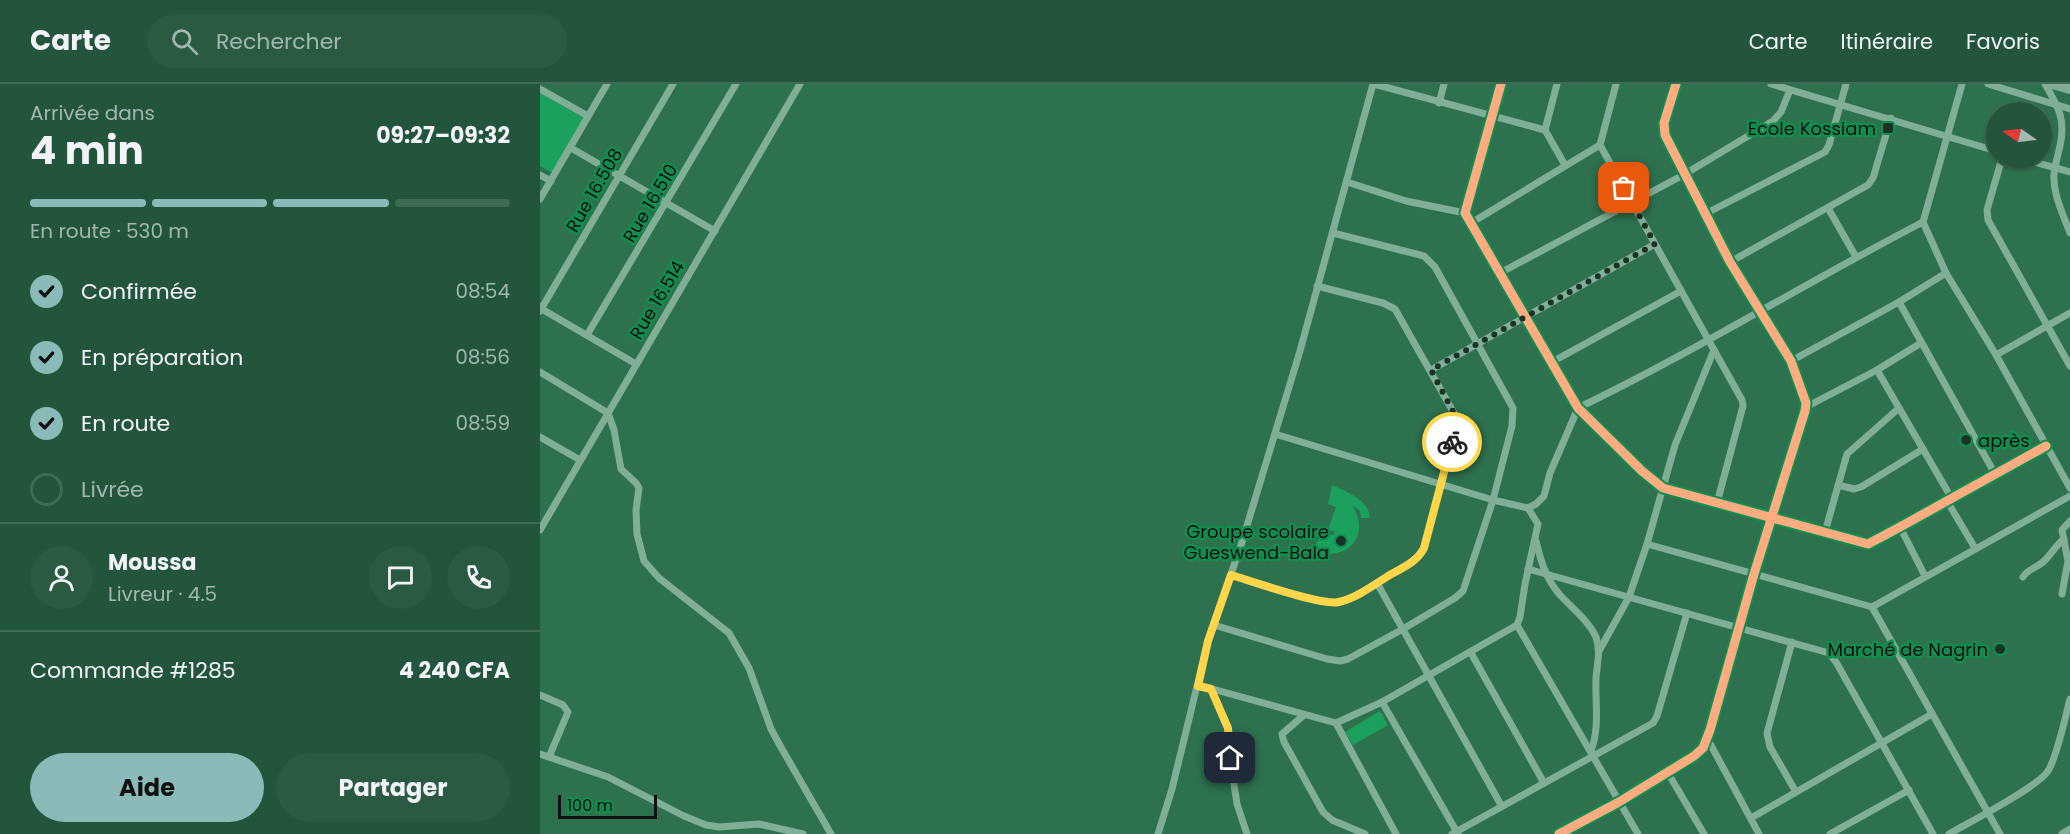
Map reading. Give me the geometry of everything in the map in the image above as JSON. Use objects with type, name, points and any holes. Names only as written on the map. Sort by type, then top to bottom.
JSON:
[{"type":"main road","points":[[2052,84],[2070,89]]},
{"type":"street","points":[[540,199],[607,84]]},
{"type":"street","name":"Rue 16.508","points":[[540,309],[673,84]]},
{"type":"street","name":"Rue 16.510","points":[[587,335],[667,204],[736,84]]},
{"type":"street","name":"Rue 16.514","points":[[540,530],[800,84]]},
{"type":"street","points":[[1158,834],[1214,625],[1275,434],[1374,84],[1545,130]]},
{"type":"street","points":[[1439,103],[1444,84]]},
{"type":"street","points":[[1501,84],[1466,213],[1578,408],[1642,471],[1663,488],[1868,544],[2046,446]]},
{"type":"street","points":[[1557,84],[1545,130],[1565,165]]},
{"type":"street","points":[[1616,84],[1600,145],[1742,400],[1743,406],[1716,503]]},
{"type":"street","points":[[1559,834],[1571,831],[1668,773],[1698,753],[1707,738],[1770,518],[1806,407],[1791,361],[1730,262],[1664,131],[1676,84]]},
{"type":"street","points":[[1771,84],[1986,148]]},
{"type":"street","points":[[1705,214],[1825,152],[1846,84]]},
{"type":"street","points":[[1962,84],[1923,222],[1946,273],[1996,355],[2070,488]]},
{"type":"street","points":[[1988,84],[2070,109]]},
{"type":"street","points":[[2044,84],[2058,105],[2063,122],[2063,134],[2055,168],[2055,187],[2070,233]]},
{"type":"street","points":[[540,86],[588,116]]},
{"type":"street","points":[[1500,273],[1685,174],[1773,121],[1781,112],[1790,90]]},
{"type":"street","points":[[1730,262],[1871,183],[1891,118]]},
{"type":"street","points":[[1471,223],[1600,145]]},
{"type":"street","points":[[571,148],[715,231]]},
{"type":"street","points":[[2052,167],[2070,172]]},
{"type":"street","points":[[1999,168],[1987,210],[1988,220],[2070,366]]},
{"type":"street","points":[[540,175],[550,181]]},
{"type":"street","points":[[1347,182],[1406,201],[1466,213]]},
{"type":"street","points":[[2058,202],[2070,215]]},
{"type":"street","points":[[1828,208],[1856,257]]},
{"type":"street","points":[[1275,434],[1440,485],[1528,508],[1544,496],[1550,473],[1578,408],[1645,376],[1761,313],[1856,257],[1923,222]]},
{"type":"street","points":[[1214,625],[1340,661],[1348,659],[1403,629],[1463,591],[1493,500],[1514,412],[1436,267],[1424,256],[1333,233]]},
{"type":"street","points":[[1431,370],[1655,244]]},
{"type":"street","points":[[1791,361],[1899,302],[1946,273]]},
{"type":"street","points":[[1231,575],[1333,603],[1343,601],[1377,583],[1422,553],[1455,430],[1456,418],[1431,370],[1393,307],[1317,286]]},
{"type":"street","points":[[1552,362],[1681,291]]},
{"type":"street","points":[[1899,302],[1995,474]]},
{"type":"street","points":[[540,309],[636,364]]},
{"type":"street","points":[[1996,355],[2070,313]]},
{"type":"street","points":[[1806,407],[1877,370],[1921,343]]},
{"type":"street","points":[[1599,651],[1629,597],[1647,544],[1675,445],[1714,350]]},
{"type":"street","points":[[1877,370],[1923,449],[1976,548]]},
{"type":"street","points":[[540,372],[608,413],[614,430],[621,469],[634,480],[639,488],[636,510],[637,534],[644,561],[659,578],[729,633],[749,668],[776,739],[831,834]]},
{"type":"street","points":[[1825,532],[1844,460],[1849,451],[1899,408]]},
{"type":"street","points":[[540,437],[580,460]]},
{"type":"street","points":[[1838,485],[1854,489],[1861,487],[1923,449]]},
{"type":"street","points":[[1872,607],[2070,496]]},
{"type":"street","points":[[1198,686],[1265,702],[1336,723],[1382,702],[1472,653],[1517,625],[1538,524],[1528,508]]},
{"type":"street","points":[[2062,594],[2067,566],[2063,528],[2070,521]]},
{"type":"street","points":[[1900,527],[1925,576]]},
{"type":"street","points":[[1535,539],[1546,575],[1596,638],[1599,651],[1596,678],[1596,734],[1592,753]]},
{"type":"street","points":[[2023,578],[2028,571],[2045,561],[2055,546],[2064,539]]},
{"type":"street","points":[[1647,544],[1872,607],[2000,834]]},
{"type":"street","points":[[1528,569],[1831,654],[1933,834]]},
{"type":"street","points":[[1377,583],[1501,805]]},
{"type":"street","points":[[1382,702],[1456,833],[1592,753],[1646,728],[1655,720],[1687,613]]},
{"type":"street","points":[[1517,625],[1638,834]]},
{"type":"street","points":[[1792,642],[1767,733],[1770,747],[1796,792]]},
{"type":"street","points":[[1472,653],[1544,783]]},
{"type":"street","points":[[1211,689],[1228,728],[1237,804],[1247,834]]},
{"type":"street","points":[[540,695],[563,705],[568,712],[549,757]]},
{"type":"street","points":[[1949,834],[1988,813],[2048,772],[2070,699]]},
{"type":"street","points":[[1751,818],[1932,714]]},
{"type":"street","points":[[1304,715],[1282,734],[1284,742],[1323,812],[1332,820],[1365,834]]},
{"type":"street","points":[[1336,723],[1396,834]]},
{"type":"street","points":[[1707,738],[1759,834]]},
{"type":"street","points":[[540,754],[608,777],[706,825],[719,827],[759,824],[803,834]]},
{"type":"street","points":[[1668,773],[1704,834]]},
{"type":"street","points":[[1830,834],[1909,790]]},
{"type":"green space","points":[[540,93],[584,118],[552,173],[540,166]]},
{"type":"green space","points":[[1332,485],[1361,501],[1366,506],[1370,518],[1361,518],[1360,511],[1352,505],[1359,527],[1353,544],[1346,550],[1336,553],[1313,552],[1317,541],[1324,534],[1334,535],[1335,531],[1328,530],[1336,507],[1328,504]]},
{"type":"green space","points":[[1380,711],[1388,725],[1353,745],[1345,732]]},
{"type":"cycle path","points":[[1501,84],[1465,213],[1578,408],[1642,471],[1663,488],[1868,544],[2046,446]]},
{"type":"cycle path","points":[[1559,834],[1619,802],[1694,756],[1703,748],[1805,411],[1806,403],[1791,361],[1730,262],[1665,135],[1664,123],[1676,84]]},
{"type":"way so far","points":[[1452,442],[1456,417],[1431,370],[1655,244],[1624,188]]},
{"type":"place","name":"Ecole Kossiam","points":[[1888,128]]},
{"type":"place","name":"après","points":[[1966,440]]},
{"type":"place","name":"Groupe scolaire Gueswend-Bala","points":[[1341,541]]},
{"type":"place","name":"Marché de Nagrin","points":[[2000,649]]},
{"type":"route","points":[[1230,758],[1226,721],[1211,689],[1198,686],[1208,641],[1231,575],[1336,603],[1377,583],[1412,562],[1424,548],[1452,442]]}]
